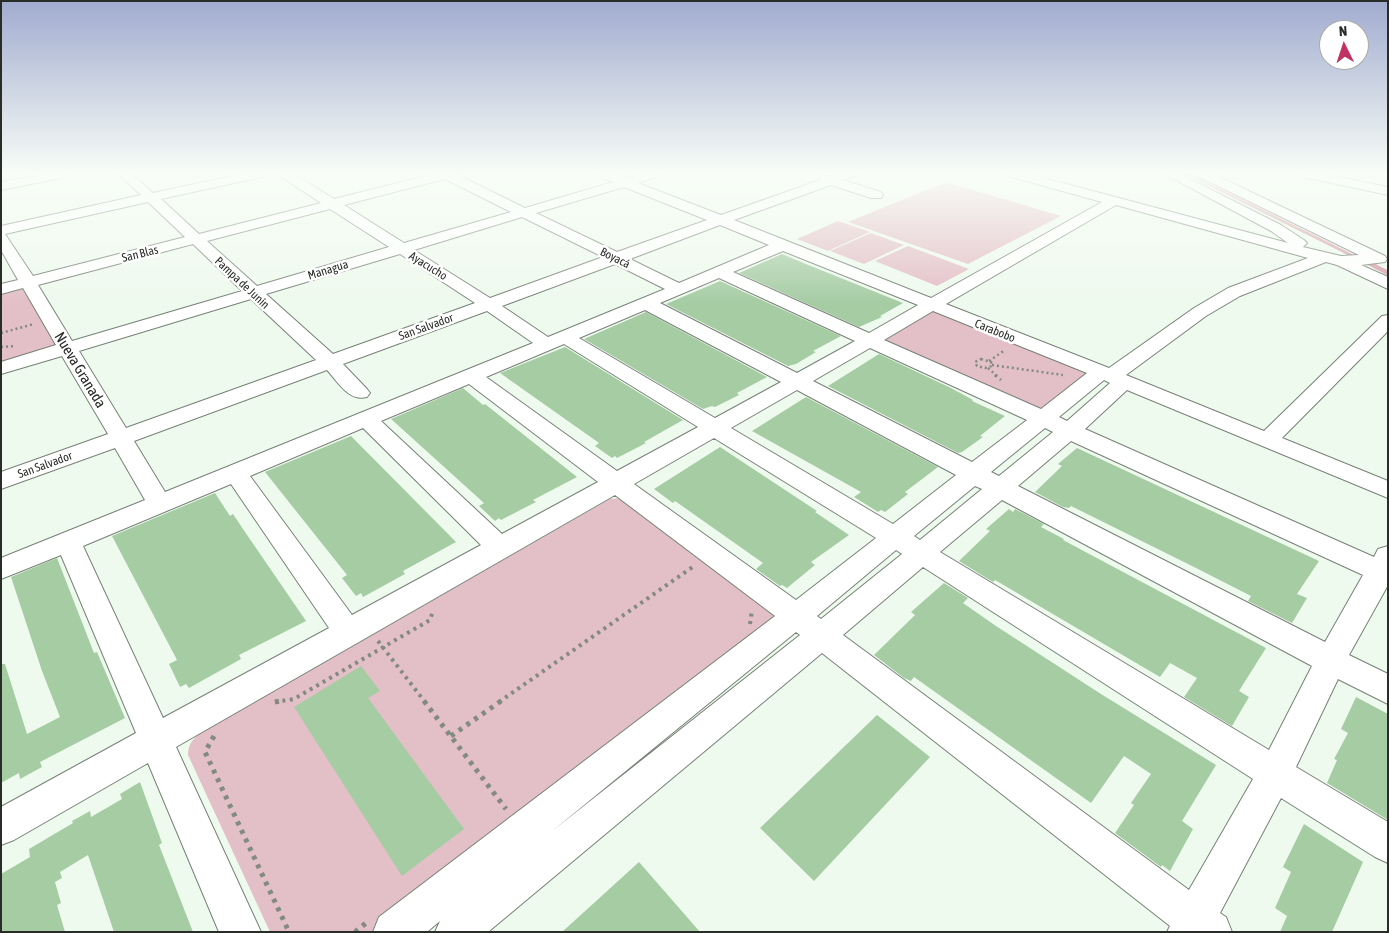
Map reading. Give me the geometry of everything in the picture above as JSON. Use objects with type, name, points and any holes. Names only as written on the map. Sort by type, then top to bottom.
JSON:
[{"type":"street","points":[[1,230],[62,217]]},
{"type":"street","name":"Pampa de Junín","points":[[170,217],[330,362],[360,394]]},
{"type":"street","name":"San Blas","points":[[1,289],[284,217]]},
{"type":"street","name":"Ayacucho","points":[[351,217],[488,304],[714,429],[921,553],[1388,844]]},
{"type":"street","name":"Managua","points":[[1,368],[508,217]]},
{"type":"street","name":"Boyacá","points":[[533,217],[679,289]]},
{"type":"street","name":"Carabobo","points":[[708,217],[1388,490]]},
{"type":"street","name":"San Salvador","points":[[1,481],[730,217]]},
{"type":"street","points":[[1,827],[501,549],[1086,217]]},
{"type":"street","points":[[1175,217],[1305,252],[1369,266]]},
{"type":"street","points":[[1254,217],[1297,241],[1304,248],[1305,252]]},
{"type":"street","points":[[1280,217],[1369,266]]},
{"type":"street","name":"Nueva Granada","points":[[1,237],[66,349],[160,503]]},
{"type":"street","points":[[1,569],[720,273],[783,245]]},
{"type":"street","points":[[382,926],[522,831],[796,616],[893,537],[986,481],[1056,425],[1107,377],[1200,312],[1234,292],[1369,266]]},
{"type":"street","points":[[471,376],[822,635],[1198,928],[1331,660],[1385,567],[1056,425],[720,273]]},
{"type":"street","points":[[646,303],[1388,690]]},
{"type":"street","points":[[1267,440],[1388,320]]},
{"type":"street","points":[[366,419],[501,549]]},
{"type":"street","points":[[235,472],[357,629]]},
{"type":"street","points":[[456,932],[921,553],[986,481]]},
{"type":"street","points":[[68,541],[240,932]]},
{"type":"path","points":[[1,333],[50,320]]},
{"type":"path","points":[[992,365],[991,362],[984,360],[978,360],[975,363],[980,367],[986,368],[992,365],[1107,377]]},
{"type":"path","points":[[451,736],[696,565],[689,559]]},
{"type":"path","points":[[750,629],[752,606]]},
{"type":"path","points":[[267,703],[294,699],[382,646],[430,620],[434,607]]},
{"type":"path","points":[[357,629],[382,646],[522,831]]},
{"type":"path","points":[[216,733],[205,752],[289,932]]},
{"type":"path","points":[[354,932],[382,926]]},
{"type":"shaded area","points":[[861,217],[1060,217],[968,264],[848,222]]},
{"type":"shaded area","points":[[838,221],[870,232],[828,251],[797,239]]},
{"type":"shaded area","points":[[871,233],[904,245],[864,264],[830,251]]},
{"type":"shaded area","points":[[908,246],[969,269],[937,286],[875,261]]},
{"type":"shaded area","points":[[28,282],[66,349],[1,368],[1,289]]},
{"type":"shaded area","points":[[932,305],[1101,372],[1042,419],[869,341]]},
{"type":"shaded area","points":[[622,498],[778,614],[381,932],[270,932],[188,755],[193,739],[201,732],[610,499]]},
{"type":"building","points":[[782,254],[903,303],[880,316],[882,317],[859,327],[739,273]]},
{"type":"building","points":[[720,281],[841,336],[813,351],[816,352],[796,364],[788,366],[666,304]]},
{"type":"building","points":[[646,312],[767,377],[737,393],[739,395],[715,407],[703,409],[584,339]]},
{"type":"building","points":[[565,347],[683,420],[644,442],[646,443],[617,458],[615,456],[612,458],[595,446],[599,443],[500,373]]},
{"type":"building","points":[[879,354],[1005,416],[980,436],[983,437],[958,453],[828,386]]},
{"type":"building","points":[[463,388],[577,477],[533,500],[536,502],[501,520],[499,518],[495,521],[479,506],[484,503],[391,419]]},
{"type":"building","points":[[806,397],[938,467],[905,492],[908,494],[885,512],[881,510],[878,512],[854,497],[861,492],[752,431]]},
{"type":"building","points":[[351,436],[456,542],[403,571],[405,574],[363,597],[361,593],[356,596],[342,578],[347,575],[265,472]]},
{"type":"building","points":[[720,447],[817,511],[815,512],[849,535],[811,562],[815,565],[787,588],[782,585],[780,586],[756,569],[763,563],[675,501],[673,503],[654,489]]},
{"type":"building","points":[[1077,448],[1319,561],[1297,594],[1307,598],[1292,623],[1248,601],[1251,596],[1071,506],[1069,508],[1063,507],[1035,492],[1062,466],[1058,464]]},
{"type":"building","points":[[215,493],[230,516],[233,514],[306,621],[239,655],[241,659],[189,688],[186,684],[180,687],[169,664],[177,660],[112,536]]},
{"type":"building","points":[[1009,509],[1013,512],[1015,509],[1044,524],[1041,527],[1063,540],[1266,648],[1239,691],[1249,697],[1232,726],[1184,697],[1197,678],[1170,663],[1160,677],[995,580],[993,582],[959,561],[990,531],[986,529]]},
{"type":"building","points":[[57,558],[94,653],[97,652],[125,718],[40,762],[42,767],[20,779],[19,773],[1,783],[1,664],[5,664],[27,734],[60,717],[42,671],[11,577]]},
{"type":"building","points":[[944,583],[968,598],[963,603],[996,626],[1216,765],[1182,821],[1193,829],[1170,871],[1162,865],[1161,867],[1115,833],[1134,805],[1131,803],[1151,774],[1124,756],[1091,803],[914,677],[911,681],[904,678],[874,655],[915,615],[911,612]]},
{"type":"building","points":[[361,666],[380,691],[368,698],[464,829],[402,876],[294,707]]},
{"type":"building","points":[[1356,697],[1388,714],[1388,820],[1327,783],[1337,760],[1334,759],[1348,733],[1341,729]]},
{"type":"building","points":[[877,715],[930,757],[814,881],[760,828]]},
{"type":"building","points":[[140,782],[162,843],[159,845],[193,932],[114,932],[88,855],[60,872],[62,878],[55,882],[61,903],[57,905],[65,932],[1,932],[1,874],[30,857],[29,849],[90,811],[91,817],[122,799],[120,794]]},
{"type":"building","points":[[1304,824],[1363,862],[1332,932],[1280,932],[1287,916],[1275,908],[1291,872],[1283,867]]},
{"type":"building","points":[[639,862],[700,932],[562,932]]},
{"type":"waterway","points":[[1274,217],[1367,263]]},
{"type":"waterway","points":[[1365,261],[1388,273]]}]
